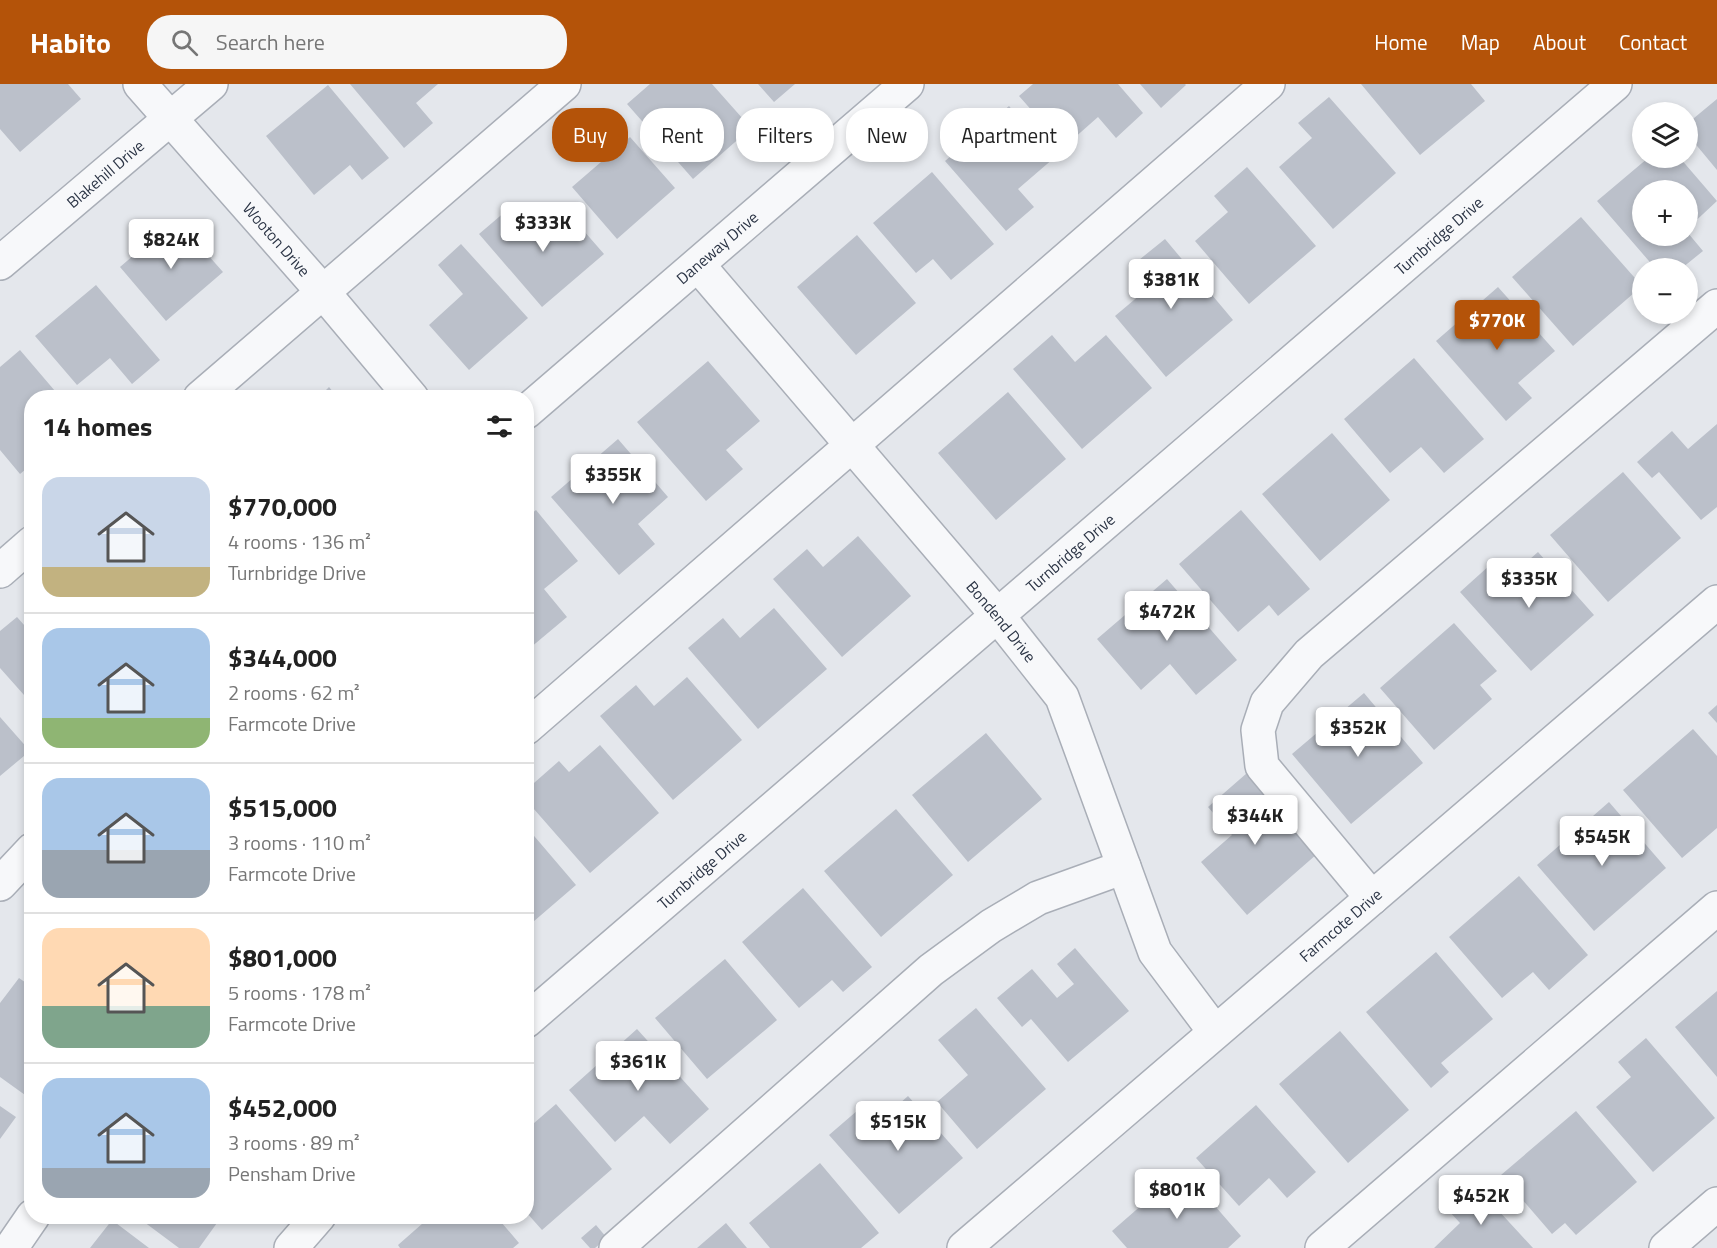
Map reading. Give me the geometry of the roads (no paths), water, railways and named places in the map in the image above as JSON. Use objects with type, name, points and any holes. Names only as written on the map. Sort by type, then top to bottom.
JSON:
[{"type":"street","name":"Wooton Drive","points":[[140,84],[323,292],[405,390]]},
{"type":"street","name":"Blakehill Drive","points":[[0,263],[211,84]]},
{"type":"street","points":[[209,390],[564,84]]},
{"type":"street","name":"Daneway Drive","points":[[534,405],[907,84]]},
{"type":"street","points":[[534,721],[1268,84]]},
{"type":"street","name":"Turnbridge Drive","points":[[534,1014],[1615,84]]},
{"type":"street","name":"Bondend Drive","points":[[698,265],[998,616],[1062,697],[1155,952],[1215,1032]]},
{"type":"street","points":[[1372,898],[1262,766],[1258,730],[1267,703],[1309,654],[1717,306]]},
{"type":"street","points":[[0,571],[24,550]]},
{"type":"street","name":"Farmcote Drive","points":[[964,1248],[1717,602]]},
{"type":"street","points":[[0,884],[24,858]]},
{"type":"street","points":[[616,1248],[931,970],[991,926],[1038,898],[1124,867]]},
{"type":"street","points":[[1322,1248],[1717,908]]},
{"type":"street","points":[[1666,1248],[1717,1204]]},
{"type":"street","points":[[11,1248],[28,1224]]},
{"type":"street","points":[[291,1248],[313,1224]]}]
